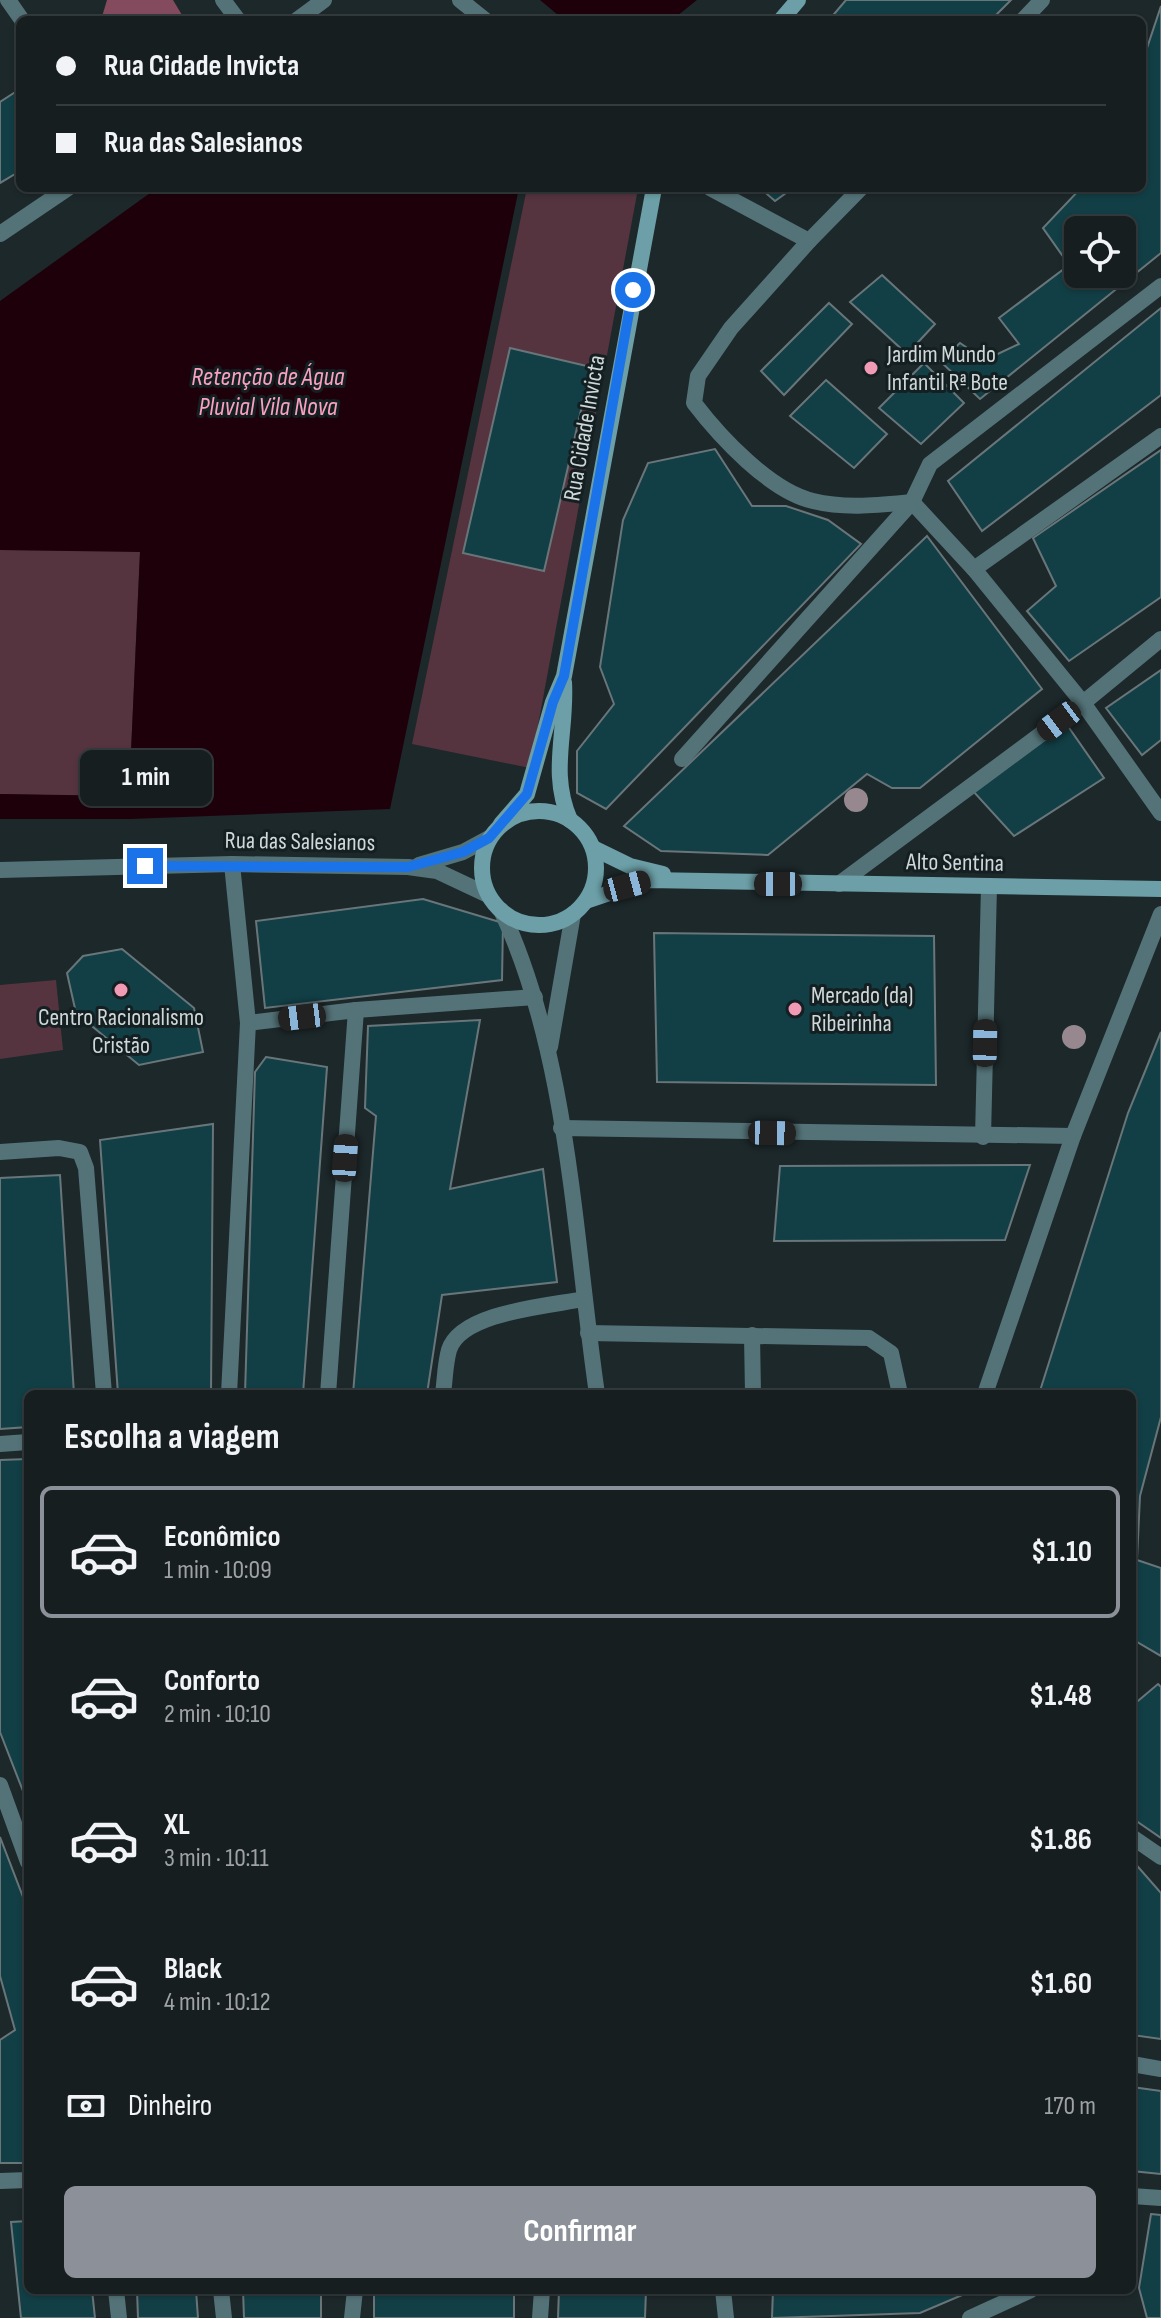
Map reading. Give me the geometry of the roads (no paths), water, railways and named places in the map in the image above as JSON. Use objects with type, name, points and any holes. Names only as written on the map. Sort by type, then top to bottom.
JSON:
[{"type":"main road","points":[[784,16],[798,0]]},
{"type":"main road","name":"Rua Cidade Invicta","points":[[570,820],[560,796],[558,769],[564,735],[564,676],[653,192]]},
{"type":"main road","name":"Rua Cidade Invicta","points":[[501,824],[527,794],[553,702],[564,676]]},
{"type":"main road","points":[[536,811],[570,820],[584,832],[593,848],[595,879],[586,901],[573,914],[556,923],[537,925],[517,921],[501,910],[488,895],[482,877],[489,838],[501,824],[536,811]]},
{"type":"main road","name":"Alto Sentina","points":[[593,848],[649,872],[748,884]]},
{"type":"main road","name":"Alto Sentina","points":[[586,901],[648,880],[1161,889]]},
{"type":"street","points":[[302,16],[324,0]]},
{"type":"street","points":[[460,0],[480,16]]},
{"type":"street","points":[[1027,16],[1042,0]]},
{"type":"street","points":[[0,234],[62,192]]},
{"type":"street","points":[[717,192],[809,241]]},
{"type":"street","points":[[857,192],[731,328],[698,376],[694,403],[716,431],[772,480],[811,501],[865,507],[912,502]]},
{"type":"street","points":[[682,759],[912,502],[930,464],[1161,286]]},
{"type":"street","points":[[974,569],[1161,436]]},
{"type":"street","points":[[912,502],[974,569],[1083,703],[1161,813]]},
{"type":"street","points":[[839,884],[1083,703],[1161,639]]},
{"type":"street","name":"Rua das Salesianos","points":[[408,867],[463,852],[489,838]]},
{"type":"street","points":[[229,1390],[248,1023],[232,864]]},
{"type":"street","name":"Rua das Salesianos","points":[[0,870],[232,864],[408,867],[437,871],[488,895]]},
{"type":"street","points":[[983,1137],[989,886]]},
{"type":"street","points":[[501,910],[535,997],[549,1048],[596,1390]]},
{"type":"street","points":[[549,1048],[573,914]]},
{"type":"street","points":[[986,1390],[1073,1136],[1161,914]]},
{"type":"street","points":[[248,1023],[356,1010],[535,997]]},
{"type":"street","points":[[328,1390],[356,1010]]},
{"type":"street","points":[[561,1128],[983,1137],[1073,1136]]},
{"type":"street","points":[[0,1152],[59,1148],[80,1152],[86,1168],[104,1390]]},
{"type":"street","points":[[444,1390],[449,1349],[460,1332],[483,1320],[584,1299]]},
{"type":"street","points":[[588,1333],[869,1338],[891,1353],[899,1390]]},
{"type":"street","points":[[752,1335],[753,1390]]},
{"type":"street","points":[[0,1444],[24,1442]]},
{"type":"street","points":[[0,1785],[24,1851]]},
{"type":"street","points":[[1136,1840],[1161,1857]]},
{"type":"street","points":[[1136,2065],[1161,2069]]},
{"type":"street","points":[[0,2181],[24,2180]]},
{"type":"street","points":[[1136,2196],[1161,2198]]},
{"type":"street","points":[[116,2294],[119,2318]]},
{"type":"street","points":[[221,2294],[224,2318]]},
{"type":"street","points":[[352,2318],[355,2294]]},
{"type":"street","points":[[540,2318],[542,2294]]},
{"type":"street","points":[[723,2294],[726,2318]]},
{"type":"street","points":[[970,2318],[1022,2294]]},
{"type":"water","points":[[540,0],[697,0],[677,16],[559,16]]},
{"type":"water","name":"Retenção de Água Pluvial Vila Nova","points":[[151,192],[518,192],[390,809],[130,819],[0,819],[0,794],[129,796],[140,552],[0,550],[0,301]]},
{"type":"place","name":"Jardim Mundo Infantil Rª Bote","points":[[871,368]]},
{"type":"place","name":"Centro Racionalismo Cristão","points":[[121,990]]},
{"type":"place","name":"Mercado (da) Ribeirinha","points":[[795,1009]]}]
